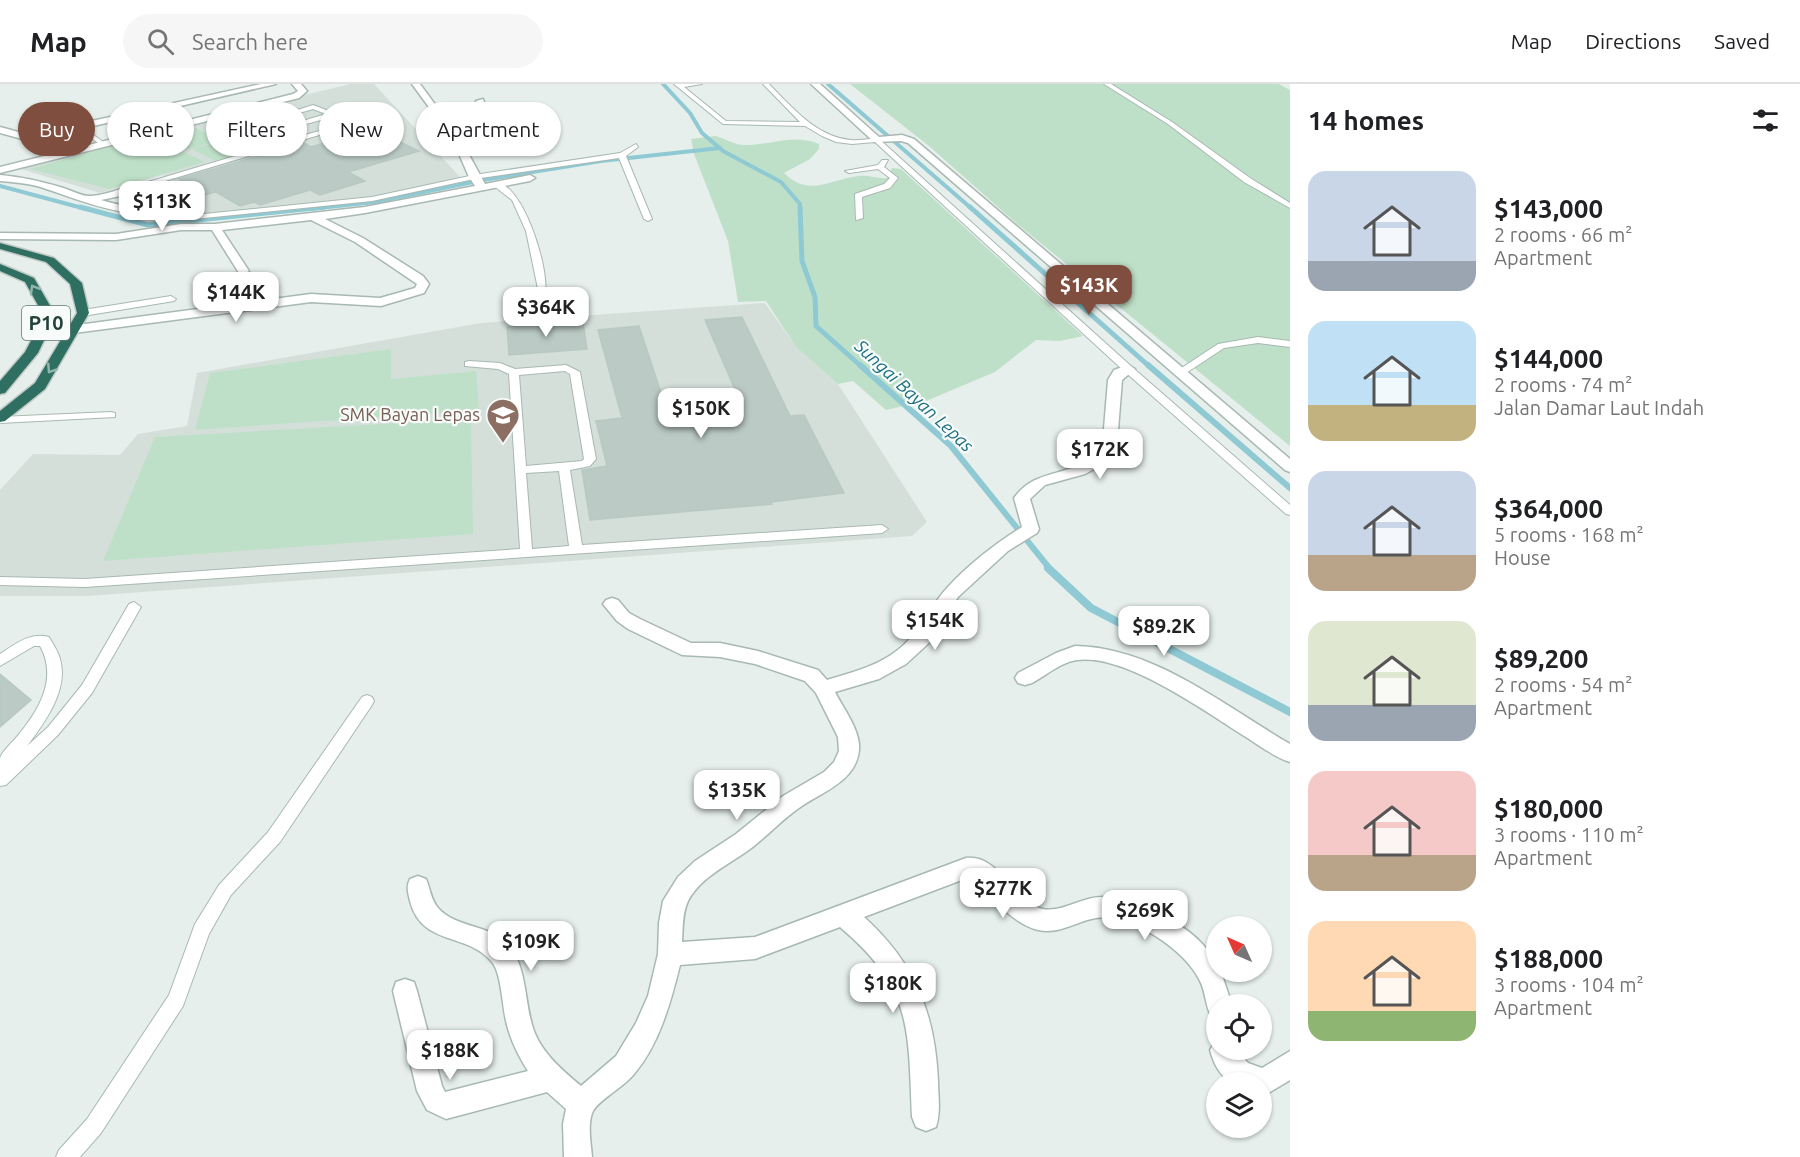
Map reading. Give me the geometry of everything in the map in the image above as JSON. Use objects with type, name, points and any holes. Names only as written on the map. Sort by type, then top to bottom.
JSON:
[{"type":"highway","name":"P10","points":[[0,246],[50,260],[76,283],[82,313],[40,386],[0,419]]},
{"type":"highway","name":"P10","points":[[0,267],[30,280],[50,316],[31,353],[0,390]]},
{"type":"street","points":[[95,123],[272,84]]},
{"type":"street","points":[[0,170],[296,96],[303,91],[296,84]]},
{"type":"street","points":[[416,84],[429,102]]},
{"type":"street","points":[[815,84],[879,140],[898,138],[910,141],[1290,467]]},
{"type":"street","points":[[0,130],[18,134]]},
{"type":"street","points":[[465,156],[478,182]]},
{"type":"street","points":[[0,178],[26,180],[123,207],[148,210],[182,223],[216,227],[365,210],[478,182],[497,184],[530,177]]},
{"type":"street","points":[[93,199],[132,188],[158,189],[170,197],[164,205],[148,210]]},
{"type":"street","points":[[74,329],[311,298],[381,302],[420,290],[423,284],[419,278],[359,240],[313,217]]},
{"type":"street","points":[[0,236],[116,237],[182,223]]},
{"type":"street","points":[[216,227],[243,271]]},
{"type":"street","points":[[823,688],[872,674],[899,659],[924,637],[952,593],[1002,547],[1031,528],[1022,498],[1040,482],[1080,471],[1109,455],[1115,380],[1119,373],[1128,369]]},
{"type":"street","points":[[579,1157],[577,1124],[581,1104],[625,1065],[645,1032],[660,996],[670,954],[671,923],[675,901],[686,884],[703,868],[744,841],[791,802],[831,778],[842,767],[849,751],[848,737],[823,688],[811,675],[758,658],[720,650],[689,650],[634,624],[623,617],[612,604]]},
{"type":"street","points":[[1025,678],[1074,654],[1091,652],[1109,655],[1154,673],[1290,754]]},
{"type":"street","points":[[670,954],[755,948],[966,868],[974,867],[1036,918],[1052,920],[1103,907],[1129,912],[1152,921],[1170,933],[1206,967],[1215,994]]},
{"type":"street","points":[[418,886],[420,902],[428,916],[444,926],[489,945],[500,954],[509,968],[512,995],[522,1033],[532,1056],[550,1078],[581,1104]]},
{"type":"street","points":[[844,915],[866,933],[886,956],[910,995],[920,1029],[926,1118]]},
{"type":"street","points":[[405,991],[430,1091],[436,1101],[446,1106],[550,1078]]},
{"type":"street","points":[[1226,1060],[1235,1071],[1249,1079],[1265,1082],[1290,1064]]},
{"type":"lane","points":[[677,84],[699,84]]},
{"type":"lane","points":[[677,84],[725,123],[804,123]]},
{"type":"lane","points":[[766,84],[804,123],[826,136],[844,141],[879,140],[1128,369],[1290,511]]},
{"type":"lane","points":[[1107,84],[1170,123],[1247,180],[1290,206]]},
{"type":"lane","points":[[95,138],[103,144]]},
{"type":"lane","points":[[182,223],[372,199],[623,158],[636,146]]},
{"type":"lane","points":[[849,171],[880,167],[886,164],[884,154],[890,151]]},
{"type":"lane","points":[[132,188],[243,156]]},
{"type":"lane","points":[[623,158],[648,219]]},
{"type":"lane","points":[[859,218],[858,196],[887,186],[894,178],[880,167]]},
{"type":"lane","points":[[497,184],[515,199],[530,231],[542,290]]},
{"type":"lane","points":[[82,313],[171,299]]},
{"type":"lane","points":[[1179,374],[1221,346],[1258,340],[1290,344]]},
{"type":"lane","points":[[469,364],[500,366],[514,372],[566,368],[575,372],[590,459],[586,464],[522,470]]},
{"type":"lane","points":[[514,372],[526,553]]},
{"type":"lane","points":[[0,419],[111,415]]},
{"type":"lane","points":[[564,467],[576,550]]},
{"type":"lane","points":[[0,581],[85,583],[882,529]]},
{"type":"lane","points":[[0,780],[53,731],[87,689],[134,607]]},
{"type":"lane","points":[[0,661],[31,641],[44,641],[53,652],[57,678],[40,717],[0,768]]},
{"type":"lane","points":[[66,1157],[94,1126],[176,1000],[201,930],[225,890],[274,837],[367,701]]},
{"type":"shaded area","points":[[350,84],[374,84],[391,102],[319,102],[319,156],[404,156],[404,116],[416,129],[416,156],[441,156],[461,178],[368,198],[186,215],[170,212],[185,202],[187,195],[194,192],[163,175],[100,193],[21,169],[67,156],[95,156],[95,148],[107,145],[107,156],[194,156],[194,122],[206,119],[206,156],[307,156],[307,102],[275,102]]},
{"type":"shaded area","name":"SMK Bayan Lepas","points":[[765,303],[796,347],[838,384],[927,522],[912,536],[87,596],[0,596],[0,490],[33,454],[120,455],[138,434],[187,426],[197,373],[481,323]]},
{"type":"green space","points":[[850,84],[1279,84],[1290,90],[1290,446],[1016,223],[929,146]]},
{"type":"green space","points":[[194,127],[206,133],[206,144],[194,148]]},
{"type":"green space","points":[[715,136],[743,145],[790,140],[819,144],[819,149],[810,159],[784,173],[793,180],[811,186],[859,176],[887,178],[892,168],[901,169],[1083,336],[1060,341],[1036,340],[995,372],[926,401],[886,410],[853,381],[838,384],[796,347],[766,301],[738,302],[728,241],[694,154],[691,139]]},
{"type":"green space","points":[[206,145],[206,156],[232,156],[215,161],[194,150]]},
{"type":"green space","points":[[107,148],[107,156],[192,156],[205,162],[109,189],[30,169],[77,156],[95,156],[95,151]]},
{"type":"green space","points":[[391,349],[391,379],[476,371],[479,410],[195,430],[210,373]]},
{"type":"green space","points":[[471,419],[473,534],[103,561],[155,437]]},
{"type":"building","points":[[404,144],[416,150],[416,152],[404,155]]},
{"type":"building","points":[[307,145],[311,147],[319,145],[319,156],[402,156],[348,172],[365,181],[320,195],[310,190],[260,205],[254,202],[240,206],[216,192],[204,195],[179,179],[259,156],[307,156]]},
{"type":"building","points":[[742,317],[790,416],[804,415],[844,493],[771,502],[772,504],[590,520],[582,470],[607,466],[596,421],[622,418],[598,330],[639,326],[668,414],[742,406],[705,320]]},
{"type":"building","points":[[583,322],[587,349],[509,355],[507,327]]},
{"type":"building","points":[[0,674],[31,700],[0,727]]},
{"type":"waterway","name":"Sungai Bayan Lepas","points":[[663,84],[690,113],[702,133],[720,148]]},
{"type":"waterway","points":[[828,84],[972,209]]},
{"type":"waterway","points":[[309,209],[375,202],[483,180],[601,161],[720,148]]},
{"type":"waterway","name":"Sungai Bayan Lepas","points":[[720,148],[781,182],[800,204],[800,207]]},
{"type":"waterway","points":[[0,186],[86,209]]},
{"type":"waterway","points":[[80,207],[148,225],[324,207]]},
{"type":"waterway","name":"Sungai Bayan Lepas","points":[[800,207],[802,261],[815,297],[816,326],[862,367]]},
{"type":"waterway","points":[[970,207],[1150,367]]},
{"type":"waterway","name":"Sungai Bayan Lepas","points":[[860,365],[951,446],[1050,569]]},
{"type":"waterway","points":[[1148,365],[1290,488]]},
{"type":"waterway","name":"Sungai Bayan Lepas","points":[[1048,568],[1091,608],[1290,712]]},
{"type":"place","name":"SMK Bayan Lepas","points":[[503,444]]}]
